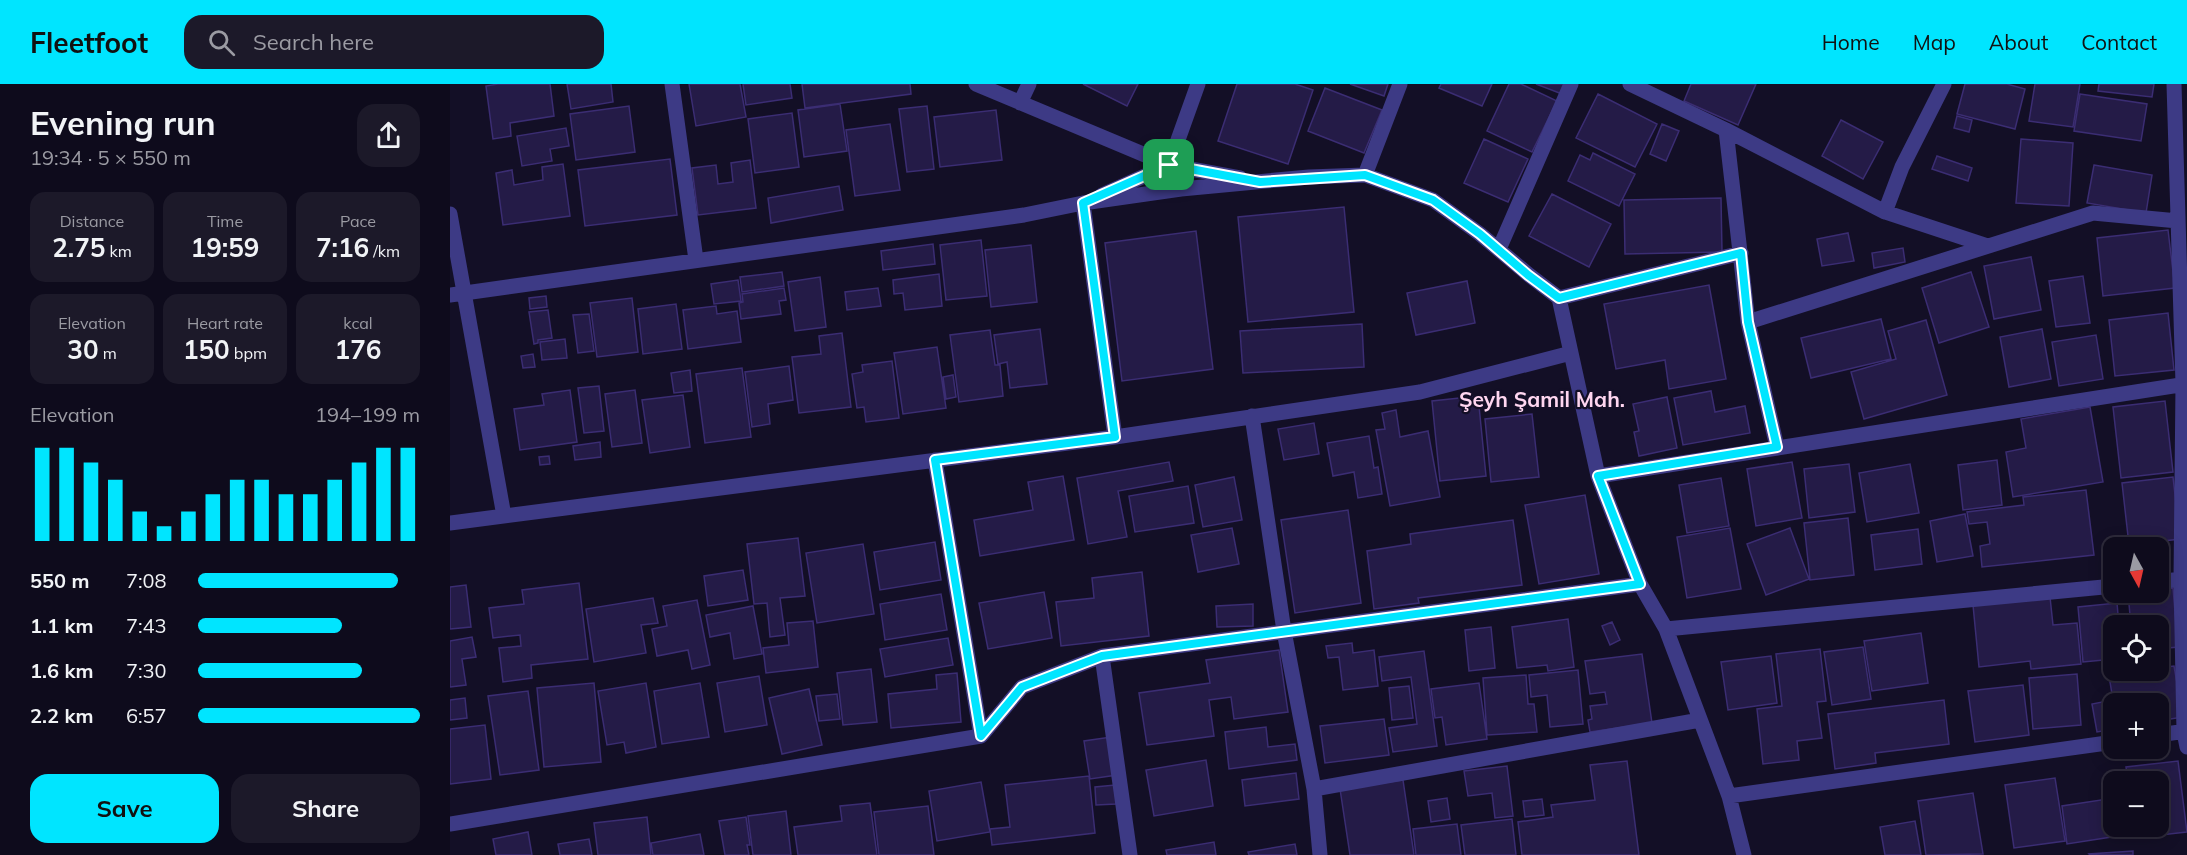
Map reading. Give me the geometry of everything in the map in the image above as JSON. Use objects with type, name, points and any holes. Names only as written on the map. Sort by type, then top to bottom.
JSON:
[{"type":"street","points":[[672,84],[696,260]]},
{"type":"street","points":[[976,84],[1169,165],[1260,182]]},
{"type":"street","points":[[1020,103],[1029,84]]},
{"type":"street","points":[[1083,203],[1169,165],[1197,84]]},
{"type":"street","points":[[1365,175],[1400,84]]},
{"type":"street","points":[[1499,249],[1571,84]]},
{"type":"street","points":[[1630,84],[1726,130],[1885,212],[1988,246]]},
{"type":"street","points":[[1885,212],[1902,166],[1944,84]]},
{"type":"street","points":[[2169,735],[2186,736],[2181,579],[2185,549],[2185,384],[2174,84]]},
{"type":"street","points":[[1726,130],[1748,322],[1777,447]]},
{"type":"street","points":[[456,294],[1024,215],[1083,203],[1181,189],[1365,175],[1433,200],[1499,249],[1559,298],[1598,476],[1640,584],[1666,629],[1729,796],[1744,855]]},
{"type":"street","points":[[1083,203],[1115,437]]},
{"type":"street","points":[[1748,322],[2093,213],[2178,221]]},
{"type":"street","points":[[450,214],[456,294],[504,516]]},
{"type":"street","points":[[1559,298],[1741,253]]},
{"type":"street","points":[[450,524],[1115,437],[1420,392],[1571,352]]},
{"type":"street","points":[[1598,476],[2185,384]]},
{"type":"street","points":[[1252,416],[1284,631],[1314,789],[1320,855]]},
{"type":"street","points":[[935,460],[981,736]]},
{"type":"street","points":[[2169,581],[2181,579]]},
{"type":"street","points":[[450,824],[981,736],[1022,687],[1102,656],[1640,584]]},
{"type":"street","points":[[1666,629],[2103,587]]},
{"type":"street","points":[[1102,656],[1130,855]]},
{"type":"street","points":[[1314,789],[1700,720]]},
{"type":"street","points":[[1729,796],[2103,744]]},
{"type":"building","points":[[550,84],[554,116],[510,123],[511,136],[493,139],[486,86]]},
{"type":"building","points":[[567,84],[611,84],[613,102],[571,109]]},
{"type":"building","points":[[689,84],[740,84],[746,117],[696,126]]},
{"type":"building","points":[[743,84],[790,84],[792,98],[746,105]]},
{"type":"building","points":[[802,84],[910,84],[911,94],[805,108]]},
{"type":"building","points":[[1083,84],[1138,84],[1127,106]]},
{"type":"building","points":[[1237,84],[1295,84],[1313,90],[1288,164],[1218,141]]},
{"type":"building","points":[[1350,84],[1388,84],[1384,96]]},
{"type":"building","points":[[1441,84],[1492,84],[1482,106],[1439,88]]},
{"type":"building","points":[[1509,84],[1521,84],[1557,101],[1532,152],[1487,131]]},
{"type":"building","points":[[1536,84],[1566,84],[1562,94]]},
{"type":"building","points":[[1691,84],[1756,84],[1738,125],[1684,101]]},
{"type":"building","points":[[1965,84],[2007,84],[2025,89],[2015,129],[1957,114]]},
{"type":"building","points":[[2035,84],[2080,84],[2073,127],[2029,121]]},
{"type":"building","points":[[2099,84],[2154,84],[2152,97],[2098,91]]},
{"type":"building","points":[[1325,88],[1382,110],[1364,153],[1308,131]]},
{"type":"building","points":[[1598,94],[1657,124],[1635,167],[1576,138]]},
{"type":"building","points":[[2080,94],[2147,104],[2141,141],[2074,131]]},
{"type":"building","points":[[840,104],[847,151],[804,157],[798,110]]},
{"type":"building","points":[[629,106],[635,152],[576,160],[570,114]]},
{"type":"building","points":[[927,106],[934,169],[907,172],[899,109]]},
{"type":"building","points":[[996,110],[1002,160],[940,167],[934,117]]},
{"type":"building","points":[[792,113],[799,167],[755,173],[748,119]]},
{"type":"building","points":[[1957,116],[1972,120],[1969,132],[1954,128]]},
{"type":"building","points":[[1841,120],[1883,142],[1863,179],[1822,156]]},
{"type":"building","points":[[890,124],[900,190],[855,196],[846,130]]},
{"type":"building","points":[[1662,124],[1679,131],[1666,161],[1650,154]]},
{"type":"building","points":[[566,128],[569,146],[550,149],[552,161],[522,166],[517,136]]},
{"type":"building","points":[[1484,139],[1528,159],[1508,202],[1464,183]]},
{"type":"building","points":[[2021,139],[2073,143],[2069,206],[2016,203]]},
{"type":"building","points":[[1593,153],[1635,174],[1619,206],[1568,181],[1580,155],[1590,160]]},
{"type":"building","points":[[1937,156],[1972,168],[1968,181],[1932,169]]},
{"type":"building","points":[[670,159],[677,215],[585,226],[578,170]]},
{"type":"building","points":[[750,160],[756,208],[698,215],[692,168],[716,165],[718,184],[733,182],[731,163]]},
{"type":"building","points":[[563,164],[570,216],[503,225],[496,173],[512,170],[514,185],[543,180],[542,167]]},
{"type":"building","points":[[2094,165],[2152,175],[2146,213],[2087,203]]},
{"type":"building","points":[[839,186],[843,210],[771,223],[768,198]]},
{"type":"building","points":[[1552,194],[1611,224],[1589,267],[1529,236]]},
{"type":"building","points":[[1721,198],[1722,252],[1625,254],[1624,200]]},
{"type":"building","points":[[1344,207],[1354,312],[1248,322],[1238,217]]},
{"type":"building","points":[[2168,230],[2175,288],[2103,296],[2097,238]]},
{"type":"building","points":[[1196,231],[1213,369],[1122,381],[1105,243]]},
{"type":"building","points":[[1848,233],[1854,261],[1822,266],[1817,239]]},
{"type":"building","points":[[981,240],[987,296],[946,300],[940,245]]},
{"type":"building","points":[[933,244],[935,264],[883,270],[881,251]]},
{"type":"building","points":[[1031,245],[1037,302],[991,307],[985,250]]},
{"type":"building","points":[[1903,248],[1905,262],[1874,268],[1872,253]]},
{"type":"building","points":[[2031,257],[2041,310],[1994,319],[1984,266]]},
{"type":"building","points":[[782,272],[784,286],[742,292],[740,277]]},
{"type":"building","points":[[1971,272],[1989,327],[1939,343],[1922,288]]},
{"type":"building","points":[[939,274],[942,306],[905,310],[903,293],[894,294],[893,280]]},
{"type":"building","points":[[2083,276],[2090,323],[2056,327],[2049,281]]},
{"type":"building","points":[[820,277],[826,327],[795,331],[788,282]]},
{"type":"building","points":[[738,280],[741,301],[714,304],[711,284]]},
{"type":"building","points":[[1467,281],[1475,323],[1416,335],[1407,293]]},
{"type":"building","points":[[1709,285],[1726,379],[1669,389],[1665,360],[1616,369],[1604,304]]},
{"type":"building","points":[[784,288],[786,300],[779,301],[781,314],[741,319],[739,303],[743,302],[742,294]]},
{"type":"building","points":[[878,288],[881,306],[847,310],[845,292]]},
{"type":"building","points":[[546,296],[547,307],[530,309],[529,298]]},
{"type":"building","points":[[632,298],[638,352],[597,357],[590,303]]},
{"type":"building","points":[[676,304],[682,349],[643,354],[638,309]]},
{"type":"building","points":[[716,306],[717,314],[737,311],[741,342],[688,349],[683,310]]},
{"type":"building","points":[[548,310],[552,338],[538,340],[538,343],[534,344],[529,312]]},
{"type":"building","points":[[2168,313],[2174,370],[2115,376],[2109,320]]},
{"type":"building","points":[[589,314],[594,351],[578,353],[573,315]]},
{"type":"building","points":[[1881,319],[1891,359],[1811,378],[1801,338]]},
{"type":"building","points":[[1926,320],[1947,395],[1864,419],[1851,372],[1896,359],[1888,331]]},
{"type":"building","points":[[1362,324],[1364,367],[1243,373],[1240,331]]},
{"type":"building","points":[[1040,329],[1047,384],[1010,388],[1007,362],[998,364],[994,335]]},
{"type":"building","points":[[2042,329],[2051,379],[2009,387],[2000,337]]},
{"type":"building","points":[[990,330],[995,365],[1000,365],[1003,396],[959,402],[950,335]]},
{"type":"building","points":[[842,333],[851,407],[799,413],[792,357],[821,354],[819,336]]},
{"type":"building","points":[[2096,335],[2103,379],[2059,386],[2052,342]]},
{"type":"building","points":[[565,339],[567,358],[542,360],[540,342]]},
{"type":"building","points":[[937,347],[946,408],[903,414],[894,353]]},
{"type":"building","points":[[533,354],[535,367],[523,368],[521,356]]},
{"type":"building","points":[[892,361],[899,418],[866,422],[864,407],[857,408],[852,374],[863,372],[862,365]]},
{"type":"building","points":[[789,366],[793,400],[768,404],[770,424],[752,427],[745,372]]},
{"type":"building","points":[[742,368],[751,437],[705,443],[696,374]]},
{"type":"building","points":[[690,370],[692,391],[674,393],[671,373]]},
{"type":"building","points":[[953,375],[956,397],[946,399],[943,377]]},
{"type":"building","points":[[599,386],[604,431],[584,433],[578,388]]},
{"type":"building","points":[[570,390],[577,442],[520,450],[514,409],[544,405],[542,394]]},
{"type":"building","points":[[635,390],[642,443],[612,447],[605,394]]},
{"type":"building","points":[[1711,391],[1715,412],[1745,406],[1750,433],[1683,445],[1674,398]]},
{"type":"building","points":[[683,395],[690,447],[650,453],[642,400]]},
{"type":"building","points":[[1478,396],[1486,476],[1440,481],[1432,401]]},
{"type":"building","points":[[1667,397],[1677,448],[1639,456],[1634,432],[1639,431],[1633,404]]},
{"type":"building","points":[[2165,401],[2173,472],[2121,478],[2113,407]]},
{"type":"building","points":[[2090,407],[2103,482],[2013,497],[2006,452],[2026,448],[2021,419]]},
{"type":"building","points":[[1396,410],[1400,437],[1428,431],[1440,497],[1390,506],[1376,430],[1385,429],[1382,413]]},
{"type":"building","points":[[1532,414],[1539,477],[1491,482],[1485,419]]},
{"type":"building","points":[[1314,423],[1319,454],[1284,460],[1278,429]]},
{"type":"building","points":[[1369,436],[1374,468],[1378,467],[1382,494],[1358,498],[1354,472],[1333,476],[1327,443]]},
{"type":"building","points":[[600,442],[601,457],[575,460],[573,446]]},
{"type":"building","points":[[549,456],[550,464],[540,465],[539,457]]},
{"type":"building","points":[[1997,460],[2002,505],[1963,510],[1958,465]]},
{"type":"building","points":[[1169,462],[1173,481],[1118,491],[1127,537],[1088,544],[1077,478]]},
{"type":"building","points":[[1792,462],[1802,518],[1756,526],[1747,469]]},
{"type":"building","points":[[1849,464],[1855,512],[1809,518],[1804,469]]},
{"type":"building","points":[[1910,464],[1919,513],[1867,522],[1859,473]]},
{"type":"building","points":[[1063,476],[1074,540],[980,556],[974,520],[1033,510],[1028,482]]},
{"type":"building","points":[[1234,477],[1242,520],[1203,527],[1195,485]]},
{"type":"building","points":[[2173,477],[2180,539],[2128,537],[2122,483]]},
{"type":"building","points":[[1721,478],[1729,526],[1687,533],[1679,485]]},
{"type":"building","points":[[1188,486],[1194,523],[1135,532],[1129,496]]},
{"type":"building","points":[[2086,490],[2094,555],[1982,567],[1980,546],[1990,544],[1987,522],[1969,524],[1967,512],[2024,505],[2023,497]]},
{"type":"building","points":[[1585,495],[1599,574],[1539,584],[1525,505]]},
{"type":"building","points":[[1348,510],[1361,603],[1295,613],[1281,520]]},
{"type":"building","points":[[1965,514],[1973,556],[1937,562],[1930,521]]},
{"type":"building","points":[[1848,518],[1854,575],[1810,580],[1804,523]]},
{"type":"building","points":[[1513,520],[1522,585],[1418,598],[1419,603],[1374,609],[1367,551],[1411,544],[1410,534]]},
{"type":"building","points":[[1232,528],[1239,564],[1198,572],[1191,535]]},
{"type":"building","points":[[1730,528],[1741,589],[1687,598],[1677,537]]},
{"type":"building","points":[[1790,528],[1809,579],[1766,595],[1747,544]]},
{"type":"building","points":[[1918,529],[1922,564],[1875,570],[1871,535]]},
{"type":"building","points":[[798,538],[805,596],[780,598],[785,635],[770,637],[767,603],[754,604],[747,544]]},
{"type":"building","points":[[935,542],[941,580],[880,590],[874,552]]},
{"type":"building","points":[[863,544],[874,614],[817,623],[806,553]]},
{"type":"building","points":[[743,570],[748,600],[708,606],[704,576]]},
{"type":"building","points":[[1142,572],[1149,636],[1061,646],[1056,602],[1094,598],[1092,578]]},
{"type":"building","points":[[579,583],[588,659],[531,665],[532,678],[503,682],[499,648],[521,646],[520,635],[493,638],[489,608],[524,604],[522,590]]},
{"type":"building","points":[[466,585],[471,627],[450,629],[450,587]]},
{"type":"building","points":[[2169,588],[2173,588],[2178,647],[2169,648],[2169,615],[2130,615],[2129,603],[2169,603]]},
{"type":"building","points":[[1044,592],[1052,638],[988,649],[979,603]]},
{"type":"building","points":[[941,594],[947,630],[885,640],[880,604]]},
{"type":"building","points":[[2050,597],[2053,625],[2077,623],[2081,664],[2031,669],[2030,661],[1979,667],[1973,605]]},
{"type":"building","points":[[653,598],[658,623],[641,625],[646,653],[594,662],[586,609]]},
{"type":"building","points":[[697,600],[710,665],[692,669],[688,650],[657,656],[652,629],[667,626],[663,606]]},
{"type":"building","points":[[2117,603],[2118,615],[2103,615],[2103,660],[2083,662],[2078,607]]},
{"type":"building","points":[[1253,604],[1253,626],[1217,627],[1216,606]]},
{"type":"building","points":[[753,606],[762,654],[734,659],[730,633],[710,637],[706,615]]},
{"type":"building","points":[[1568,619],[1574,667],[1548,671],[1547,665],[1517,668],[1512,627]]},
{"type":"building","points":[[813,621],[818,667],[766,673],[763,648],[789,645],[787,623]]},
{"type":"building","points":[[1612,622],[1620,640],[1610,645],[1602,626]]},
{"type":"building","points":[[1491,627],[1495,668],[1469,671],[1465,630]]},
{"type":"building","points":[[1921,633],[1928,683],[1872,691],[1864,641]]},
{"type":"building","points":[[472,637],[476,657],[462,659],[466,685],[450,687],[450,641]]},
{"type":"building","points":[[948,638],[953,665],[885,677],[880,649]]},
{"type":"building","points":[[1352,643],[1353,653],[1374,650],[1378,686],[1343,690],[1339,657],[1328,658],[1326,646]]},
{"type":"building","points":[[1863,647],[1871,699],[1832,705],[1824,652]]},
{"type":"building","points":[[1820,649],[1826,701],[1817,702],[1822,738],[1797,741],[1799,760],[1763,764],[1757,709],[1782,706],[1776,654]]},
{"type":"building","points":[[1279,650],[1288,712],[1234,719],[1231,697],[1209,700],[1214,736],[1147,745],[1139,693],[1210,683],[1206,660]]},
{"type":"building","points":[[1424,651],[1437,746],[1393,752],[1389,728],[1417,724],[1411,677],[1382,681],[1379,657]]},
{"type":"building","points":[[1642,654],[1652,723],[1590,732],[1588,720],[1592,719],[1590,706],[1607,704],[1605,692],[1590,694],[1585,661]]},
{"type":"building","points":[[1771,656],[1777,703],[1728,710],[1721,662]]},
{"type":"building","points":[[2174,666],[2183,717],[2169,719],[2169,693],[2112,693],[2110,681],[2169,681],[2169,667]]},
{"type":"building","points":[[871,669],[877,722],[843,725],[837,673]]},
{"type":"building","points":[[1578,670],[1583,724],[1550,727],[1547,695],[1531,697],[1529,675]]},
{"type":"building","points":[[957,673],[961,722],[891,728],[888,694],[937,689],[936,675]]},
{"type":"building","points":[[2077,674],[2081,725],[2033,729],[2029,678]]},
{"type":"building","points":[[1526,675],[1528,704],[1534,704],[1537,732],[1487,735],[1483,678]]},
{"type":"building","points":[[759,676],[767,725],[725,732],[717,683]]},
{"type":"building","points":[[594,683],[601,762],[544,767],[537,688]]},
{"type":"building","points":[[646,683],[656,747],[626,753],[624,742],[607,745],[598,691]]},
{"type":"building","points":[[700,683],[709,737],[662,744],[654,691]]},
{"type":"building","points":[[1479,683],[1487,739],[1446,745],[1442,717],[1435,718],[1431,689]]},
{"type":"building","points":[[2023,685],[2029,735],[1975,742],[1968,691]]},
{"type":"building","points":[[1409,686],[1413,718],[1392,720],[1389,688]]},
{"type":"building","points":[[809,689],[822,745],[782,754],[769,698]]},
{"type":"building","points":[[528,691],[539,770],[500,775],[488,696]]},
{"type":"building","points":[[837,694],[840,719],[819,721],[816,696]]},
{"type":"building","points":[[465,698],[467,718],[450,720],[450,700]]},
{"type":"building","points":[[1944,700],[1949,744],[1875,753],[1876,763],[1835,769],[1828,714]]},
{"type":"building","points":[[2103,702],[2103,731],[2097,732],[2092,704]]},
{"type":"building","points":[[1384,719],[1389,755],[1325,763],[1320,726]]},
{"type":"building","points":[[485,725],[491,779],[450,784],[450,729]]},
{"type":"building","points":[[1266,727],[1268,747],[1295,744],[1297,760],[1229,769],[1225,732]]},
{"type":"building","points":[[1111,737],[1117,775],[1090,779],[1084,741]]},
{"type":"building","points":[[1206,760],[1213,806],[1154,816],[1146,770]]},
{"type":"building","points":[[1627,761],[1639,855],[1522,855],[1518,822],[1553,817],[1551,805],[1595,800],[1590,765]]},
{"type":"building","points":[[2178,761],[2187,832],[2169,834],[2169,771],[2127,771],[2126,767]]},
{"type":"building","points":[[1507,766],[1513,816],[1495,818],[1492,793],[1468,796],[1464,771]]},
{"type":"building","points":[[1296,773],[1299,799],[1245,806],[1242,780]]},
{"type":"building","points":[[1089,776],[1095,833],[992,845],[990,829],[1010,827],[1005,785]]},
{"type":"building","points":[[2055,778],[2065,841],[2014,848],[2005,785]]},
{"type":"building","points":[[1403,780],[1414,855],[1350,855],[1340,789]]},
{"type":"building","points":[[981,782],[990,832],[937,841],[929,791]]},
{"type":"building","points":[[1115,785],[1116,804],[1096,805],[1095,787]]},
{"type":"building","points":[[1973,793],[1983,854],[1926,855],[1918,801]]},
{"type":"building","points":[[1447,798],[1450,819],[1431,822],[1428,801]]},
{"type":"building","points":[[1542,799],[1544,815],[1525,817],[1523,801]]},
{"type":"building","points":[[2103,800],[2103,837],[2111,837],[2067,844],[2062,806]]},
{"type":"building","points":[[870,803],[877,855],[798,855],[794,827],[842,821],[840,806]]},
{"type":"building","points":[[928,806],[934,855],[879,855],[874,812]]},
{"type":"building","points":[[786,811],[791,855],[753,855],[748,816]]},
{"type":"building","points":[[647,817],[651,855],[598,855],[594,823]]},
{"type":"building","points":[[746,817],[749,855],[725,855],[719,821]]},
{"type":"building","points":[[1512,819],[1516,855],[1465,855],[1461,825]]},
{"type":"building","points":[[1915,821],[1921,855],[1885,855],[1880,827]]},
{"type":"building","points":[[1457,824],[1461,855],[1416,855],[1413,829]]},
{"type":"building","points":[[528,832],[532,855],[496,855],[493,839]]},
{"type":"building","points":[[700,834],[704,855],[653,855],[651,843]]},
{"type":"building","points":[[589,839],[592,855],[560,855],[558,844]]},
{"type":"building","points":[[1214,842],[1216,855],[1167,855],[1166,850]]},
{"type":"building","points":[[1295,844],[1297,855],[1249,855],[1248,852]]},
{"type":"building","points":[[2133,851],[2133,855],[2089,854]]},
{"type":"district","name":"Şeyh Şamil Mah.","points":[[1542,400]]},
{"type":"route","points":[[1169,165],[1260,182],[1365,175],[1433,200],[1480,234],[1559,298],[1741,253],[1748,322],[1777,447],[1598,476],[1640,584],[1102,656],[1022,687],[981,736],[935,460],[1115,437],[1083,203],[1169,165]]}]
